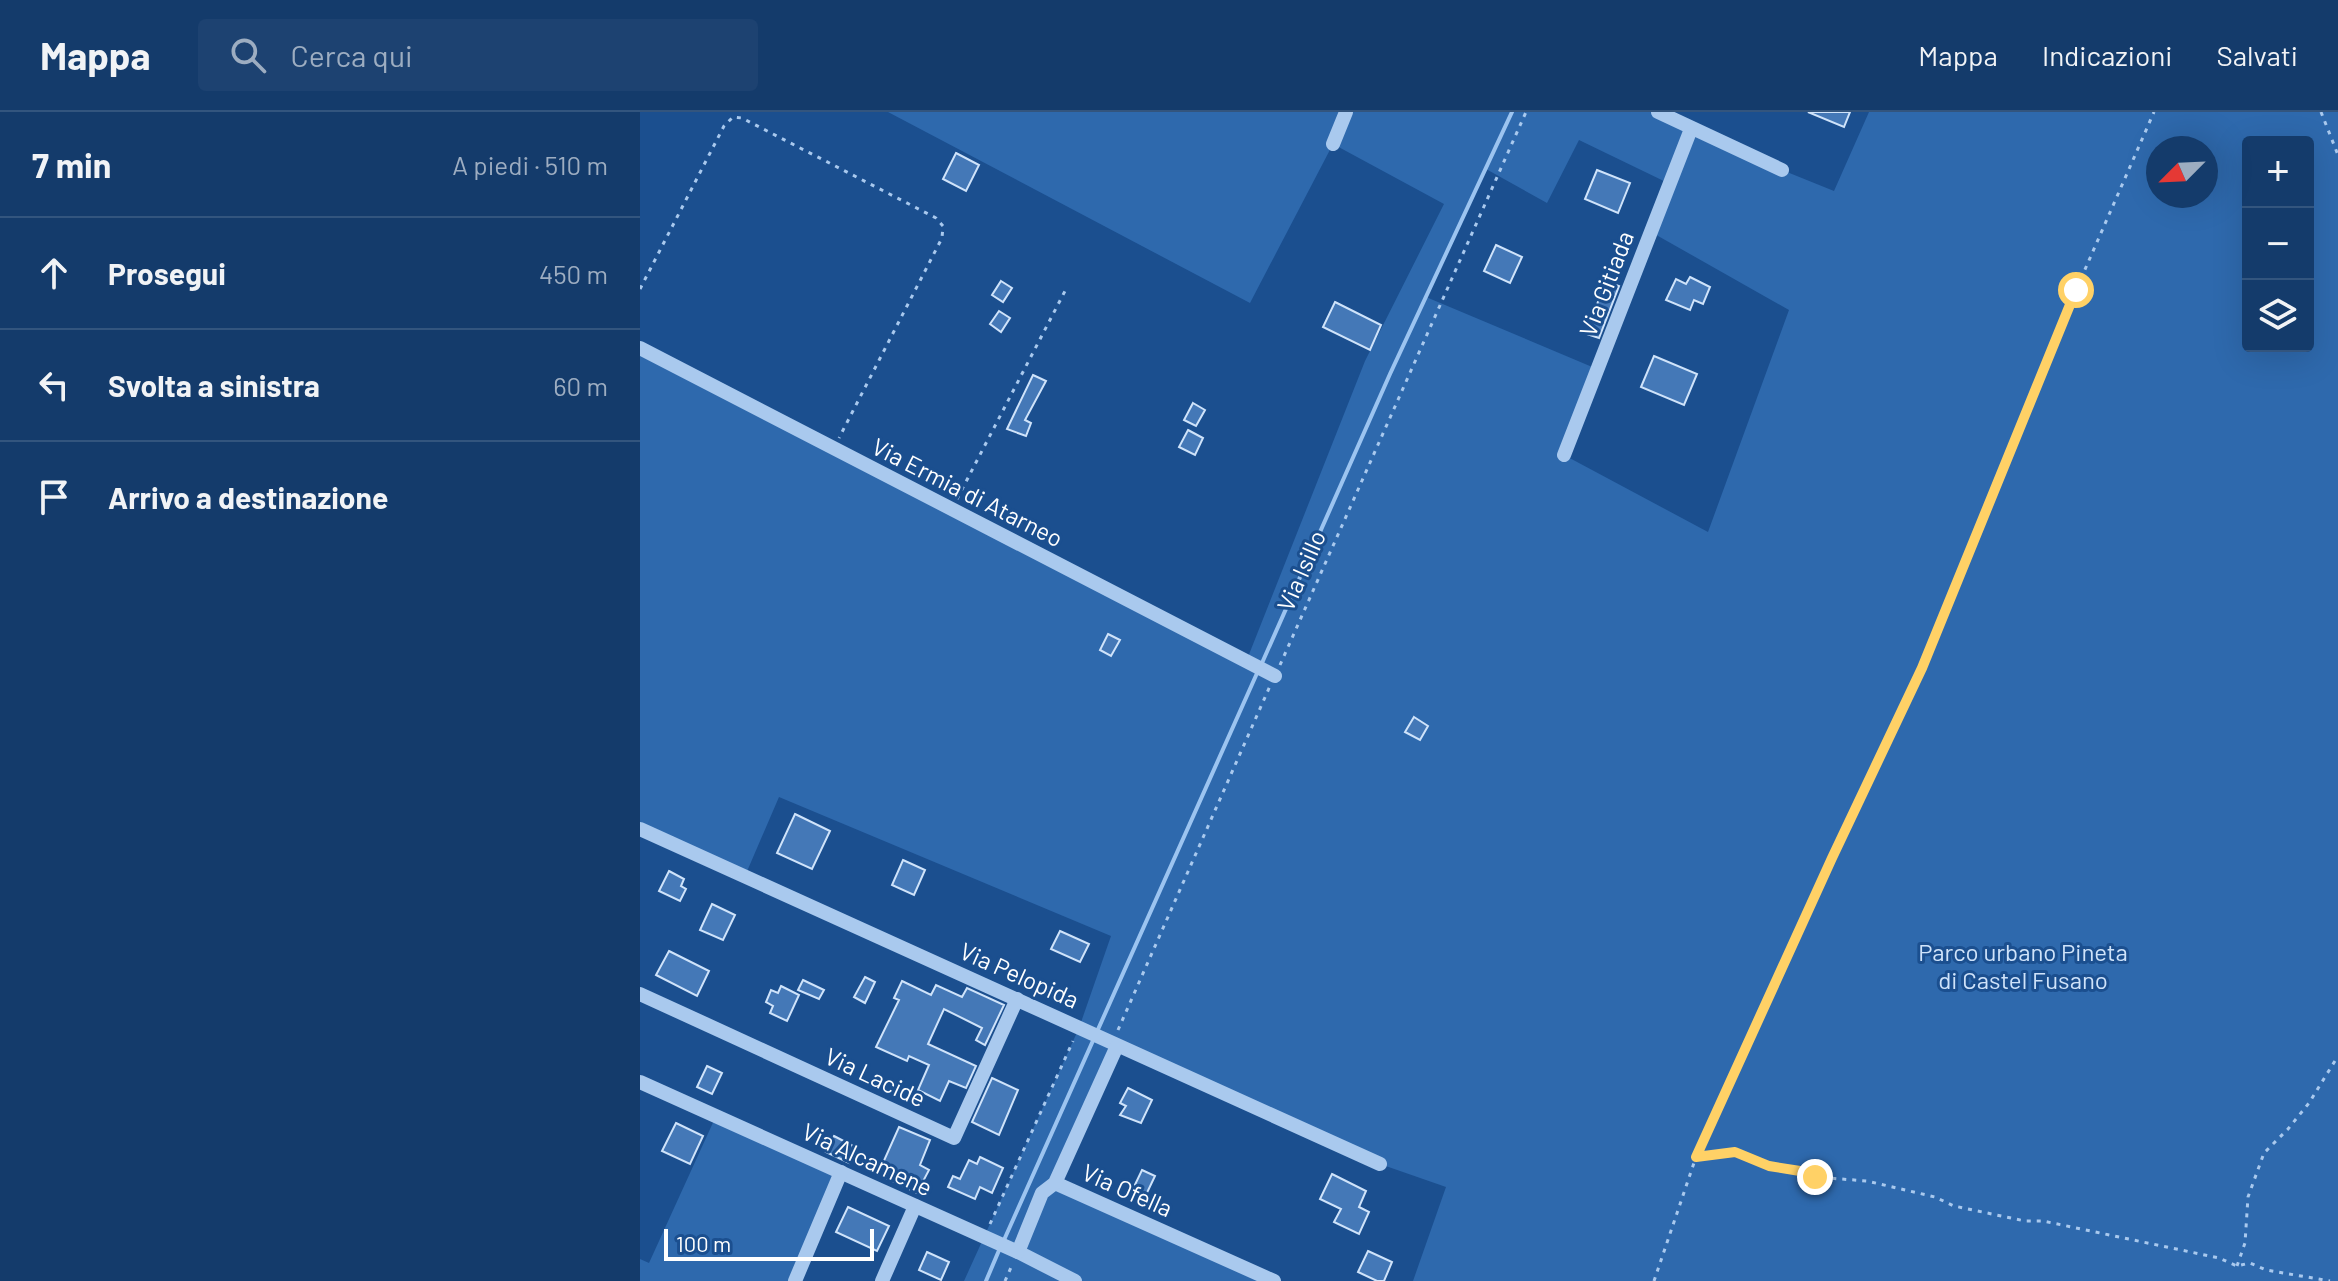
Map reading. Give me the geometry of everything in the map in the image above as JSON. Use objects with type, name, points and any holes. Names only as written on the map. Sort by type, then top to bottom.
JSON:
[{"type":"street","points":[[1333,144],[1346,112]]},
{"type":"street","points":[[1658,112],[1782,170]]},
{"type":"street","name":"Via Gitiada","points":[[1564,455],[1691,129]]},
{"type":"street","name":"Via Ermia di Atarneo","points":[[640,348],[1275,676]]},
{"type":"street","name":"Via Pelopida","points":[[640,829],[1380,1164]]},
{"type":"street","name":"Via Lacide","points":[[640,994],[954,1138],[1017,999]]},
{"type":"street","name":"Via Ofella","points":[[1117,1046],[1055,1183],[1274,1281]]},
{"type":"street","name":"Via Alcamene","points":[[640,1082],[1018,1252],[1075,1281]]},
{"type":"street","points":[[795,1281],[841,1172]]},
{"type":"street","points":[[1018,1252],[1042,1193],[1055,1183]]},
{"type":"street","points":[[882,1281],[915,1206]]},
{"type":"path","name":"Via Isillo","points":[[1117,1046],[1118,1027],[1526,112]]},
{"type":"path","points":[[1654,1281],[1696,1157],[1922,668],[2076,290],[2154,112]]},
{"type":"path","points":[[2321,112],[2338,155]]},
{"type":"path","points":[[640,289],[724,126],[733,117],[742,118],[941,221],[942,238],[833,448]]},
{"type":"path","points":[[952,510],[1065,291]]},
{"type":"path","points":[[984,1238],[1079,1028]]},
{"type":"path","points":[[2237,1266],[2245,1243],[2248,1197],[2264,1153],[2309,1103],[2338,1056]]},
{"type":"path","points":[[1696,1157],[1735,1152],[1769,1166],[1815,1177],[1867,1181],[1935,1197],[1954,1206],[2025,1221],[2043,1221],[2219,1258],[2237,1266],[2250,1263],[2266,1270],[2330,1281]]},
{"type":"path","points":[[1005,1281],[1018,1252]]},
{"type":"green space","name":"Parco urbano Pineta di Castel Fusano","points":[[888,112],[1664,112],[1782,170],[1834,191],[1869,112],[2338,112],[2338,1281],[1413,1281],[1446,1187],[1380,1164],[1117,1046],[1056,1183],[1263,1281],[964,1281],[1079,1028],[1111,936],[779,797],[745,876],[640,829],[640,348],[1246,662],[1365,361],[1444,204],[1333,144],[1250,303]],"holes":[[[1579,140],[1670,184],[1651,232],[1789,310],[1708,532],[1564,455],[1597,369],[1426,297],[1486,169],[1547,203]]]},
{"type":"green space","points":[[716,1116],[841,1172],[795,1281],[640,1281],[640,1259],[649,1263]]},
{"type":"building","points":[[1808,112],[1850,112],[1844,127]]},
{"type":"building","points":[[956,153],[979,165],[966,191],[943,179]]},
{"type":"building","points":[[1597,170],[1630,183],[1618,213],[1585,199]]},
{"type":"building","points":[[1496,245],[1522,257],[1510,283],[1484,271]]},
{"type":"building","points":[[1690,277],[1710,287],[1703,304],[1694,300],[1690,310],[1666,300],[1676,279],[1686,284]]},
{"type":"building","points":[[1001,281],[1012,288],[1003,302],[992,295]]},
{"type":"building","points":[[1605,281],[1619,286],[1599,338],[1587,334]]},
{"type":"building","points":[[1335,302],[1381,325],[1370,350],[1323,327]]},
{"type":"building","points":[[999,311],[1010,318],[1001,332],[990,324]]},
{"type":"building","points":[[1654,356],[1697,374],[1684,405],[1641,387]]},
{"type":"building","points":[[1033,375],[1046,381],[1025,420],[1031,423],[1026,436],[1007,429]]},
{"type":"building","points":[[1193,403],[1205,410],[1196,426],[1184,420]]},
{"type":"building","points":[[1188,430],[1203,438],[1195,455],[1179,447]]},
{"type":"building","points":[[1108,634],[1120,640],[1111,656],[1100,650]]},
{"type":"building","points":[[1414,717],[1428,726],[1420,740],[1405,732]]},
{"type":"building","points":[[795,814],[830,831],[812,869],[777,853]]},
{"type":"building","points":[[903,860],[925,870],[914,895],[892,885]]},
{"type":"building","points":[[669,871],[684,879],[681,886],[686,889],[680,901],[659,891]]},
{"type":"building","points":[[712,904],[735,915],[723,940],[700,930]]},
{"type":"building","points":[[1060,931],[1089,944],[1080,962],[1051,949]]},
{"type":"building","points":[[669,951],[709,971],[697,996],[656,975]]},
{"type":"building","points":[[865,977],[875,982],[865,1003],[854,997]]},
{"type":"building","points":[[803,980],[824,990],[819,999],[798,990]]},
{"type":"building","points":[[902,981],[931,995],[936,985],[962,997],[967,988],[1004,1005],[985,1045],[976,1040],[982,1028],[944,1009],[928,1044],[976,1066],[966,1088],[949,1081],[940,1101],[918,1090],[929,1065],[909,1056],[907,1061],[876,1047],[899,1000],[894,998]]},
{"type":"building","points":[[781,986],[799,995],[787,1021],[770,1013],[773,1006],[766,1002],[771,990],[778,993]]},
{"type":"building","points":[[707,1066],[722,1073],[712,1094],[697,1087]]},
{"type":"building","points":[[992,1078],[1018,1090],[999,1135],[972,1122]]},
{"type":"building","points":[[1128,1088],[1152,1100],[1141,1123],[1120,1115],[1126,1106],[1120,1103]]},
{"type":"building","points":[[676,1123],[703,1136],[690,1164],[662,1151]]},
{"type":"building","points":[[899,1127],[930,1140],[920,1165],[929,1170],[917,1193],[878,1174]]},
{"type":"building","points":[[834,1136],[857,1148],[849,1163],[826,1152]]},
{"type":"building","points":[[980,1157],[1003,1168],[992,1193],[980,1187],[975,1199],[948,1187],[953,1176],[960,1179],[969,1160],[977,1164]]},
{"type":"building","points":[[1142,1170],[1155,1176],[1144,1199],[1131,1193]]},
{"type":"building","points":[[1332,1174],[1366,1191],[1359,1207],[1369,1212],[1359,1234],[1334,1222],[1341,1209],[1320,1199]]},
{"type":"building","points":[[848,1207],[889,1226],[877,1251],[836,1232]]},
{"type":"building","points":[[1368,1251],[1392,1262],[1384,1281],[1358,1272]]},
{"type":"building","points":[[927,1252],[949,1262],[941,1280],[919,1270]]},
{"type":"waterway","points":[[1262,663],[1390,374],[1512,112]]},
{"type":"waterway","points":[[1004,1240],[1258,671]]},
{"type":"waterway","points":[[986,1281],[1000,1248]]},
{"type":"route","points":[[1815,1177],[1769,1166],[1735,1152],[1696,1157],[1922,668],[2076,290]]}]
